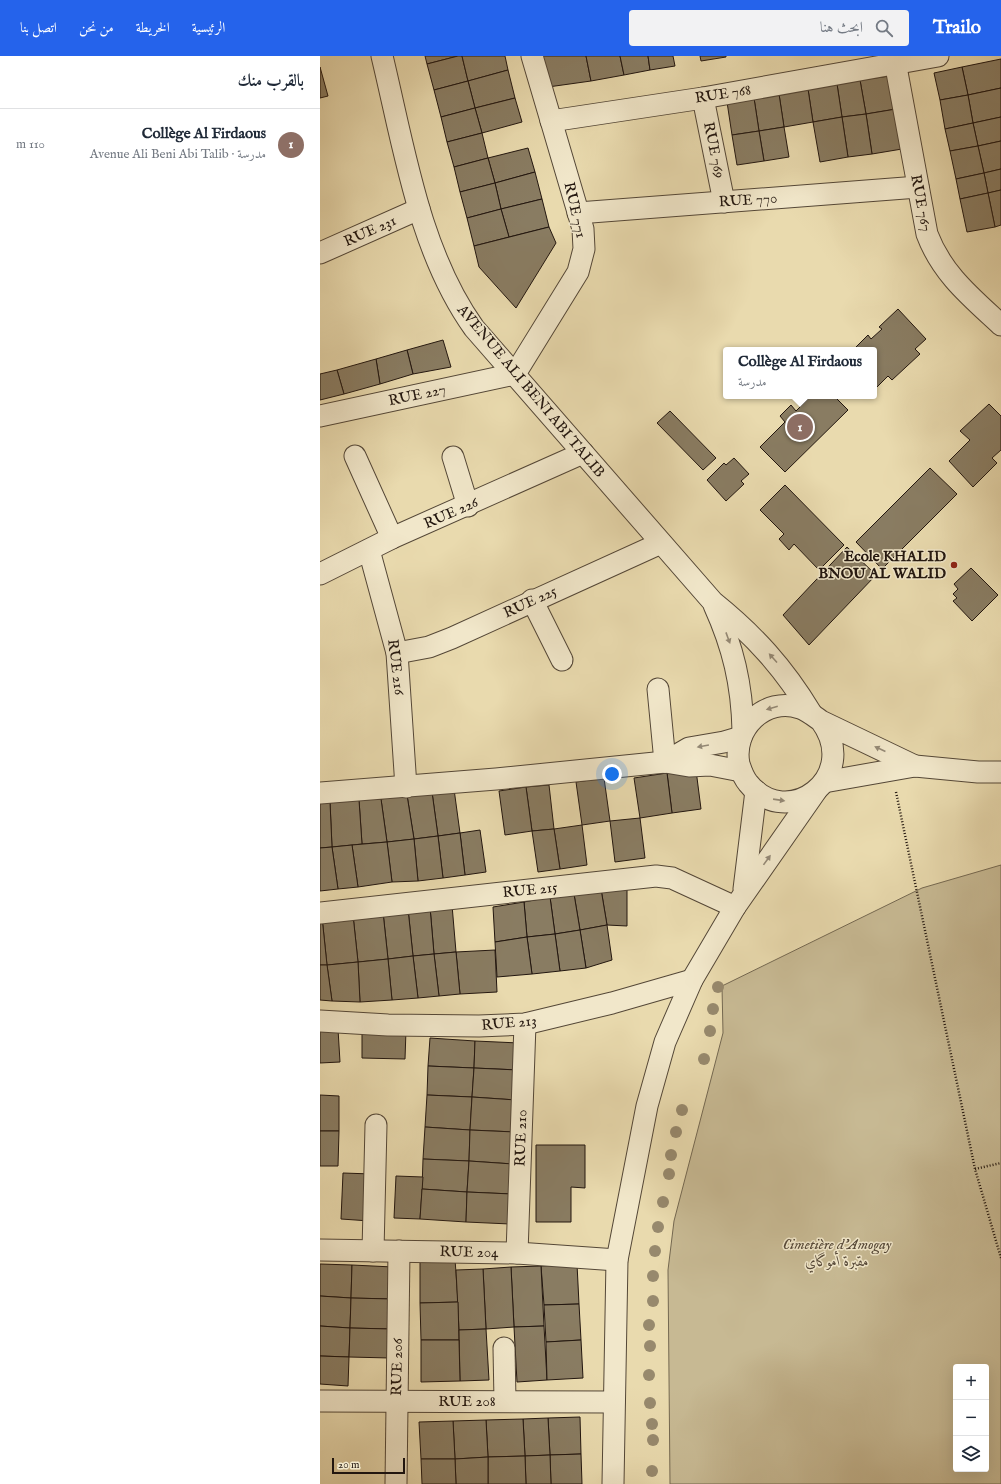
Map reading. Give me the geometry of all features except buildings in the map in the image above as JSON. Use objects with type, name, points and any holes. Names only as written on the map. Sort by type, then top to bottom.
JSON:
[{"type":"street","name":"AVENUE ALI BENI ABI TALIB","points":[[382,56],[419,209],[446,282],[459,307],[474,328],[713,602],[736,621],[773,658],[816,717]]},
{"type":"street","name":"RUE 771","points":[[515,374],[578,272],[584,250],[582,229],[578,213],[532,56]]},
{"type":"street","name":"RUE 768","points":[[551,121],[703,98],[895,60],[938,56]]},
{"type":"street","name":"RUE 767","points":[[895,60],[927,234],[934,252],[956,282],[1001,325]]},
{"type":"street","name":"RUE 769","points":[[703,98],[724,202]]},
{"type":"street","name":"RUE 770","points":[[578,213],[918,188]]},
{"type":"street","name":"RUE 231","points":[[320,253],[419,209]]},
{"type":"street","name":"RUE 227","points":[[320,416],[515,374]]},
{"type":"street","name":"RUE 226","points":[[320,574],[392,538],[468,506],[582,453]]},
{"type":"street","points":[[355,456],[392,538]]},
{"type":"street","points":[[453,457],[468,506]]},
{"type":"street","name":"RUE 225","points":[[397,653],[429,647],[452,638],[532,600],[661,543]]},
{"type":"street","name":"RUE 216","points":[[369,550],[397,653],[406,787]]},
{"type":"street","points":[[532,600],[562,660]]},
{"type":"street","name":"AVENUE ALI BENI ABI TALIB","points":[[713,602],[724,627],[738,671],[742,704],[742,734]]},
{"type":"street","points":[[658,688],[665,762]]},
{"type":"street","points":[[915,766],[800,708],[787,706],[774,707],[761,712],[751,720],[742,734],[738,754],[741,771],[747,782],[756,792],[779,802],[805,798],[820,787],[891,770],[915,766],[978,772],[1001,772]]},
{"type":"street","points":[[613,1484],[617,1260],[646,1106],[665,1042],[692,980],[739,899],[829,773],[833,751],[832,740],[816,717]]},
{"type":"street","points":[[665,762],[689,748],[724,742],[742,734]]},
{"type":"street","points":[[320,793],[406,787],[665,762],[689,766],[710,765],[741,771]]},
{"type":"street","points":[[739,899],[756,792]]},
{"type":"street","name":"RUE 215","points":[[320,913],[656,876],[672,878],[739,899]]},
{"type":"street","name":"RUE 213","points":[[320,1021],[404,1025],[479,1026],[525,1024],[612,1003],[692,980]]},
{"type":"street","name":"RUE 210","points":[[517,1253],[525,1024]]},
{"type":"street","points":[[373,1251],[376,1125]]},
{"type":"street","name":"RUE 204","points":[[320,1250],[517,1253],[617,1260]]},
{"type":"street","name":"RUE 206","points":[[396,1484],[399,1251]]},
{"type":"street","points":[[504,1348],[505,1402]]},
{"type":"street","name":"RUE 208","points":[[320,1401],[614,1402]]},
{"type":"path","points":[[891,770],[975,1169],[1001,1258]]},
{"type":"path","points":[[975,1169],[1001,1163]]},
{"type":"green space","name":"Cimetière d'Amogay مقبرة أموگاي","points":[[1001,865],[1001,1484],[670,1484],[668,1270],[674,1221],[723,1033],[722,986],[922,888]]},
{"type":"place","name":"Collège Al Firdaous","points":[[800,427]]},
{"type":"place","name":"Ecole KHALID BNOU AL WALID","points":[[954,565]]}]
